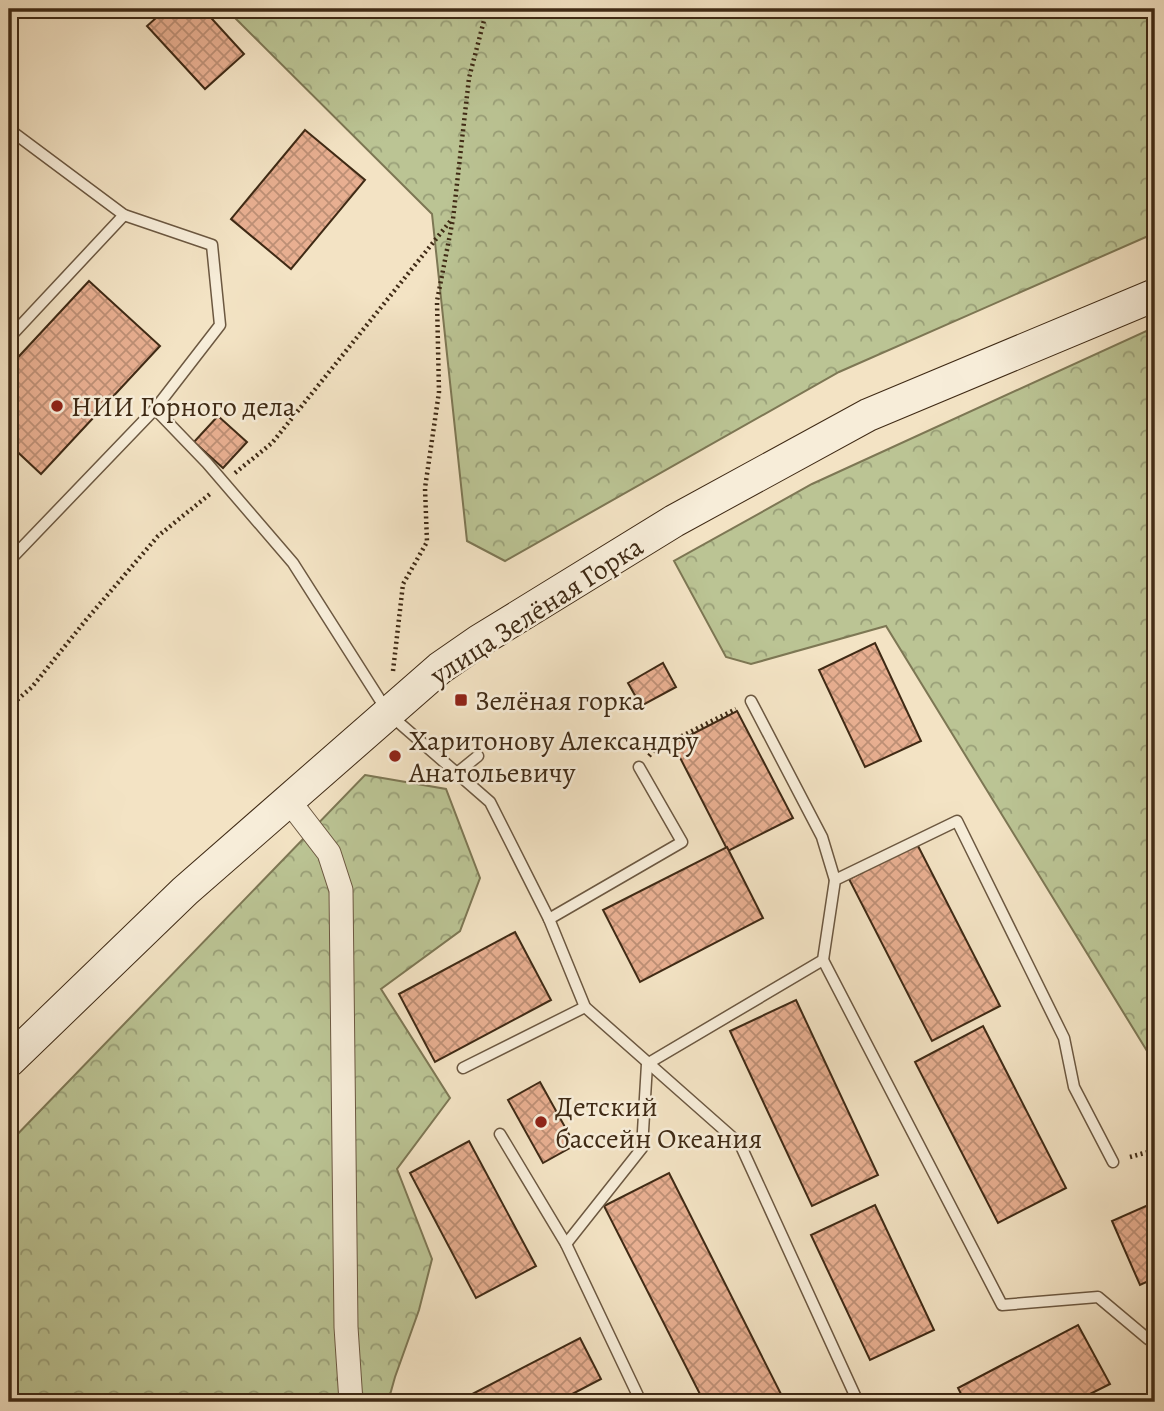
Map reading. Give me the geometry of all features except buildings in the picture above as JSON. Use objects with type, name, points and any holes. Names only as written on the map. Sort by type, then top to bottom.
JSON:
[{"type":"street","name":"улица Зелёная Горка","points":[[9,1061],[185,891],[440,668],[479,641],[698,508],[868,415],[1155,295]]},
{"type":"street","points":[[289,801],[329,853],[341,890],[346,1327],[351,1402]]},
{"type":"lane","points":[[9,139],[14,134],[124,215],[212,245],[219,325],[155,409],[9,561]]},
{"type":"lane","points":[[9,338],[124,215]]},
{"type":"lane","points":[[155,409],[207,463],[293,563],[389,714],[490,802],[549,919],[585,1007],[740,1144],[858,1402]]},
{"type":"lane","points":[[751,701],[822,837],[835,880],[822,960],[1002,1305],[1098,1297],[1148,1339]]},
{"type":"lane","points":[[457,773],[478,755]]},
{"type":"lane","points":[[549,919],[682,842],[639,767]]},
{"type":"lane","points":[[835,880],[957,821],[1064,1038],[1074,1087],[1113,1162]]},
{"type":"lane","points":[[647,1064],[822,960]]},
{"type":"lane","points":[[463,1068],[585,1007]]},
{"type":"lane","points":[[566,1244],[642,1148],[647,1064]]},
{"type":"lane","points":[[500,1134],[566,1244],[641,1402]]},
{"type":"path","points":[[389,714],[402,584],[427,542],[425,488],[439,392],[437,302],[453,219],[469,79],[487,9]]},
{"type":"path","points":[[639,767],[654,750],[751,701]]},
{"type":"path","points":[[1113,1162],[1155,1150]]},
{"type":"green space","points":[[226,9],[1155,9],[1155,233],[839,372],[505,561],[467,541],[432,214]]},
{"type":"green space","points":[[1155,327],[1155,1064],[886,626],[751,664],[726,657],[674,561],[812,484]]},
{"type":"green space","points":[[365,775],[446,789],[480,878],[460,931],[381,989],[450,1098],[397,1169],[432,1259],[419,1310],[388,1402],[9,1402],[9,1143]]},
{"type":"place","name":"НИИ Горного дела","points":[[57,406]]},
{"type":"place","name":"Зелёная горка","points":[[461,700]]},
{"type":"place","name":"Харитонову Александру Анатольевичу","points":[[395,756]]},
{"type":"place","name":"Детский бассейн Океания","points":[[541,1122]]}]
